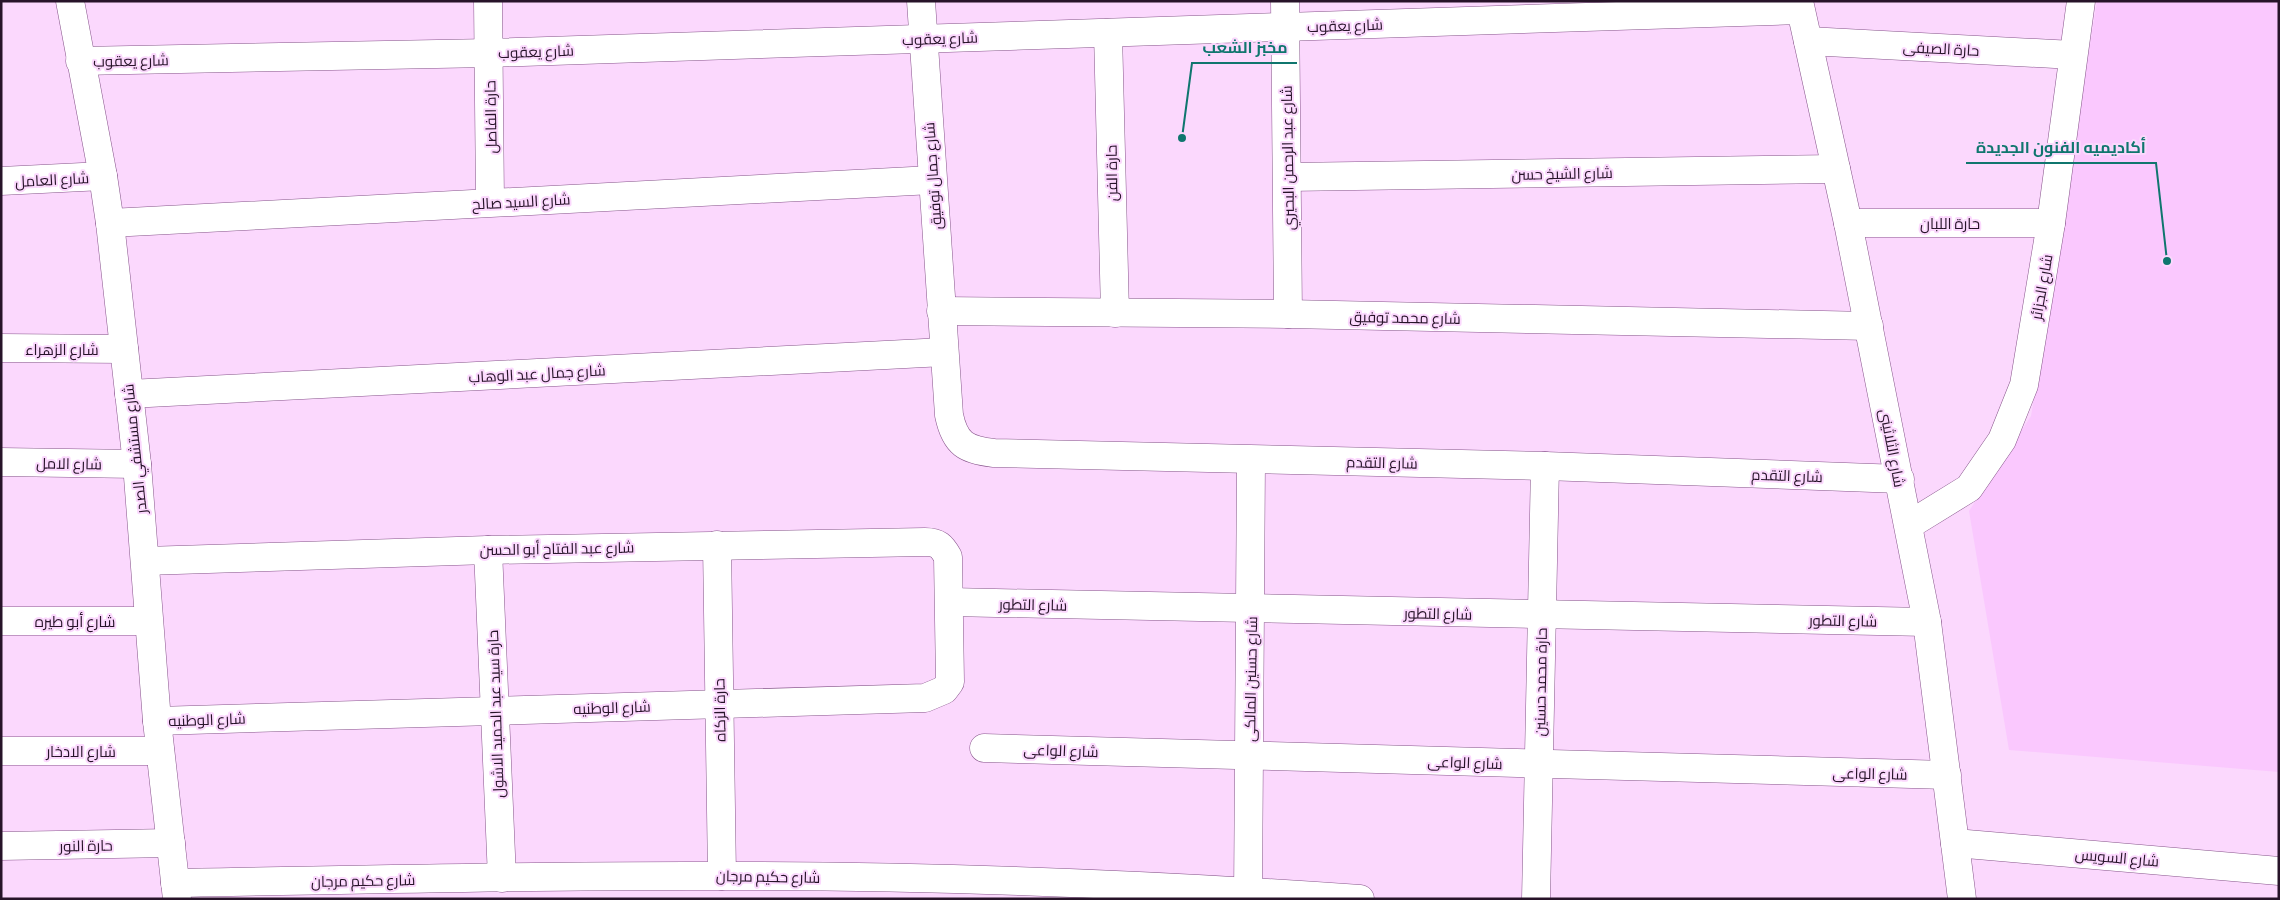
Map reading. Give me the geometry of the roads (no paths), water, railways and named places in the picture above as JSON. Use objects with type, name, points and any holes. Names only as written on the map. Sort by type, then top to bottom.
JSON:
[{"type":"street","name":"شارع مستشفي الصدر","points":[[70,1],[110,223],[137,464],[157,721],[176,891]]},
{"type":"street","name":"حارة الفاصل","points":[[488,1],[490,202]]},
{"type":"street","name":"شارع جمال توفيق","points":[[921,1],[944,352]]},
{"type":"street","name":"شارع الجزائر","points":[[1909,525],[1970,488],[2002,440],[2024,385],[2051,223],[2081,1]]},
{"type":"street","name":"شارع يعقوب","points":[[80,61],[489,53],[1108,33],[1286,14],[1800,6]]},
{"type":"street","name":"شارع الثلاثينى","points":[[1800,6],[1848,222],[1927,622],[1962,899]]},
{"type":"street","name":"شارع عبد الرحمن البحيري","points":[[1286,14],[1288,314]]},
{"type":"street","name":"حارة الفن","points":[[1108,33],[1115,313]]},
{"type":"street","name":"حارة الصيفى","points":[[1808,41],[2073,55]]},
{"type":"street","name":"شارع الشيخ حسن","points":[[1288,177],[1836,169]]},
{"type":"street","name":"شارع العامل","points":[[1,181],[103,176]]},
{"type":"street","name":"شارع السيد صالح","points":[[110,223],[932,180]]},
{"type":"street","name":"حارة اللبان","points":[[1848,222],[2051,223]]},
{"type":"street","name":"شارع محمد توفيق","points":[[941,310],[1288,314],[1869,326]]},
{"type":"street","name":"شارع الزهراء","points":[[1,348],[124,349]]},
{"type":"street","name":"شارع جمال عبد الوهاب","points":[[129,394],[944,352]]},
{"type":"street","name":"شارع التقدم","points":[[944,352],[949,415],[953,434],[963,445],[978,451],[1251,460],[1545,466],[1900,480]]},
{"type":"street","name":"شارع حسنين المالكى","points":[[1248,895],[1251,460]]},
{"type":"street","name":"شارع الامل","points":[[1,462],[137,464]]},
{"type":"street","name":"حارة محمد حسنين","points":[[1536,899],[1545,466]]},
{"type":"street","name":"شارع عبد الفتاح أبو الحسن","points":[[145,561],[488,550],[935,542],[943,547],[948,557],[949,570]]},
{"type":"street","name":"حارة الزكاه","points":[[717,545],[722,876]]},
{"type":"street","name":"حارة سيد عبد الحميد الاشول","points":[[488,550],[502,878]]},
{"type":"street","name":"شارع الوطنيه","points":[[157,721],[925,698],[934,696],[944,690],[950,682],[949,570]]},
{"type":"street","name":"شارع التطور","points":[[950,602],[1927,622]]},
{"type":"street","name":"شارع أبو طيره","points":[[1,621],[148,621]]},
{"type":"street","name":"شارع الواعى","points":[[984,748],[1946,775]]},
{"type":"street","name":"شارع الادخار","points":[[1,751],[160,751]]},
{"type":"street","name":"حارة النور","points":[[1,846],[170,843]]},
{"type":"street","name":"شارع السويس","points":[[1955,844],[2279,871]]},
{"type":"street","name":"شارع حكيم مرجان","points":[[176,891],[502,878],[722,876],[970,879],[1248,895],[1360,899]]},
{"type":"place","name":"مخبز الشعب","points":[[1182,138]]},
{"type":"place","name":"أكاديميه الفنون الجديدة","points":[[2167,261]]}]
